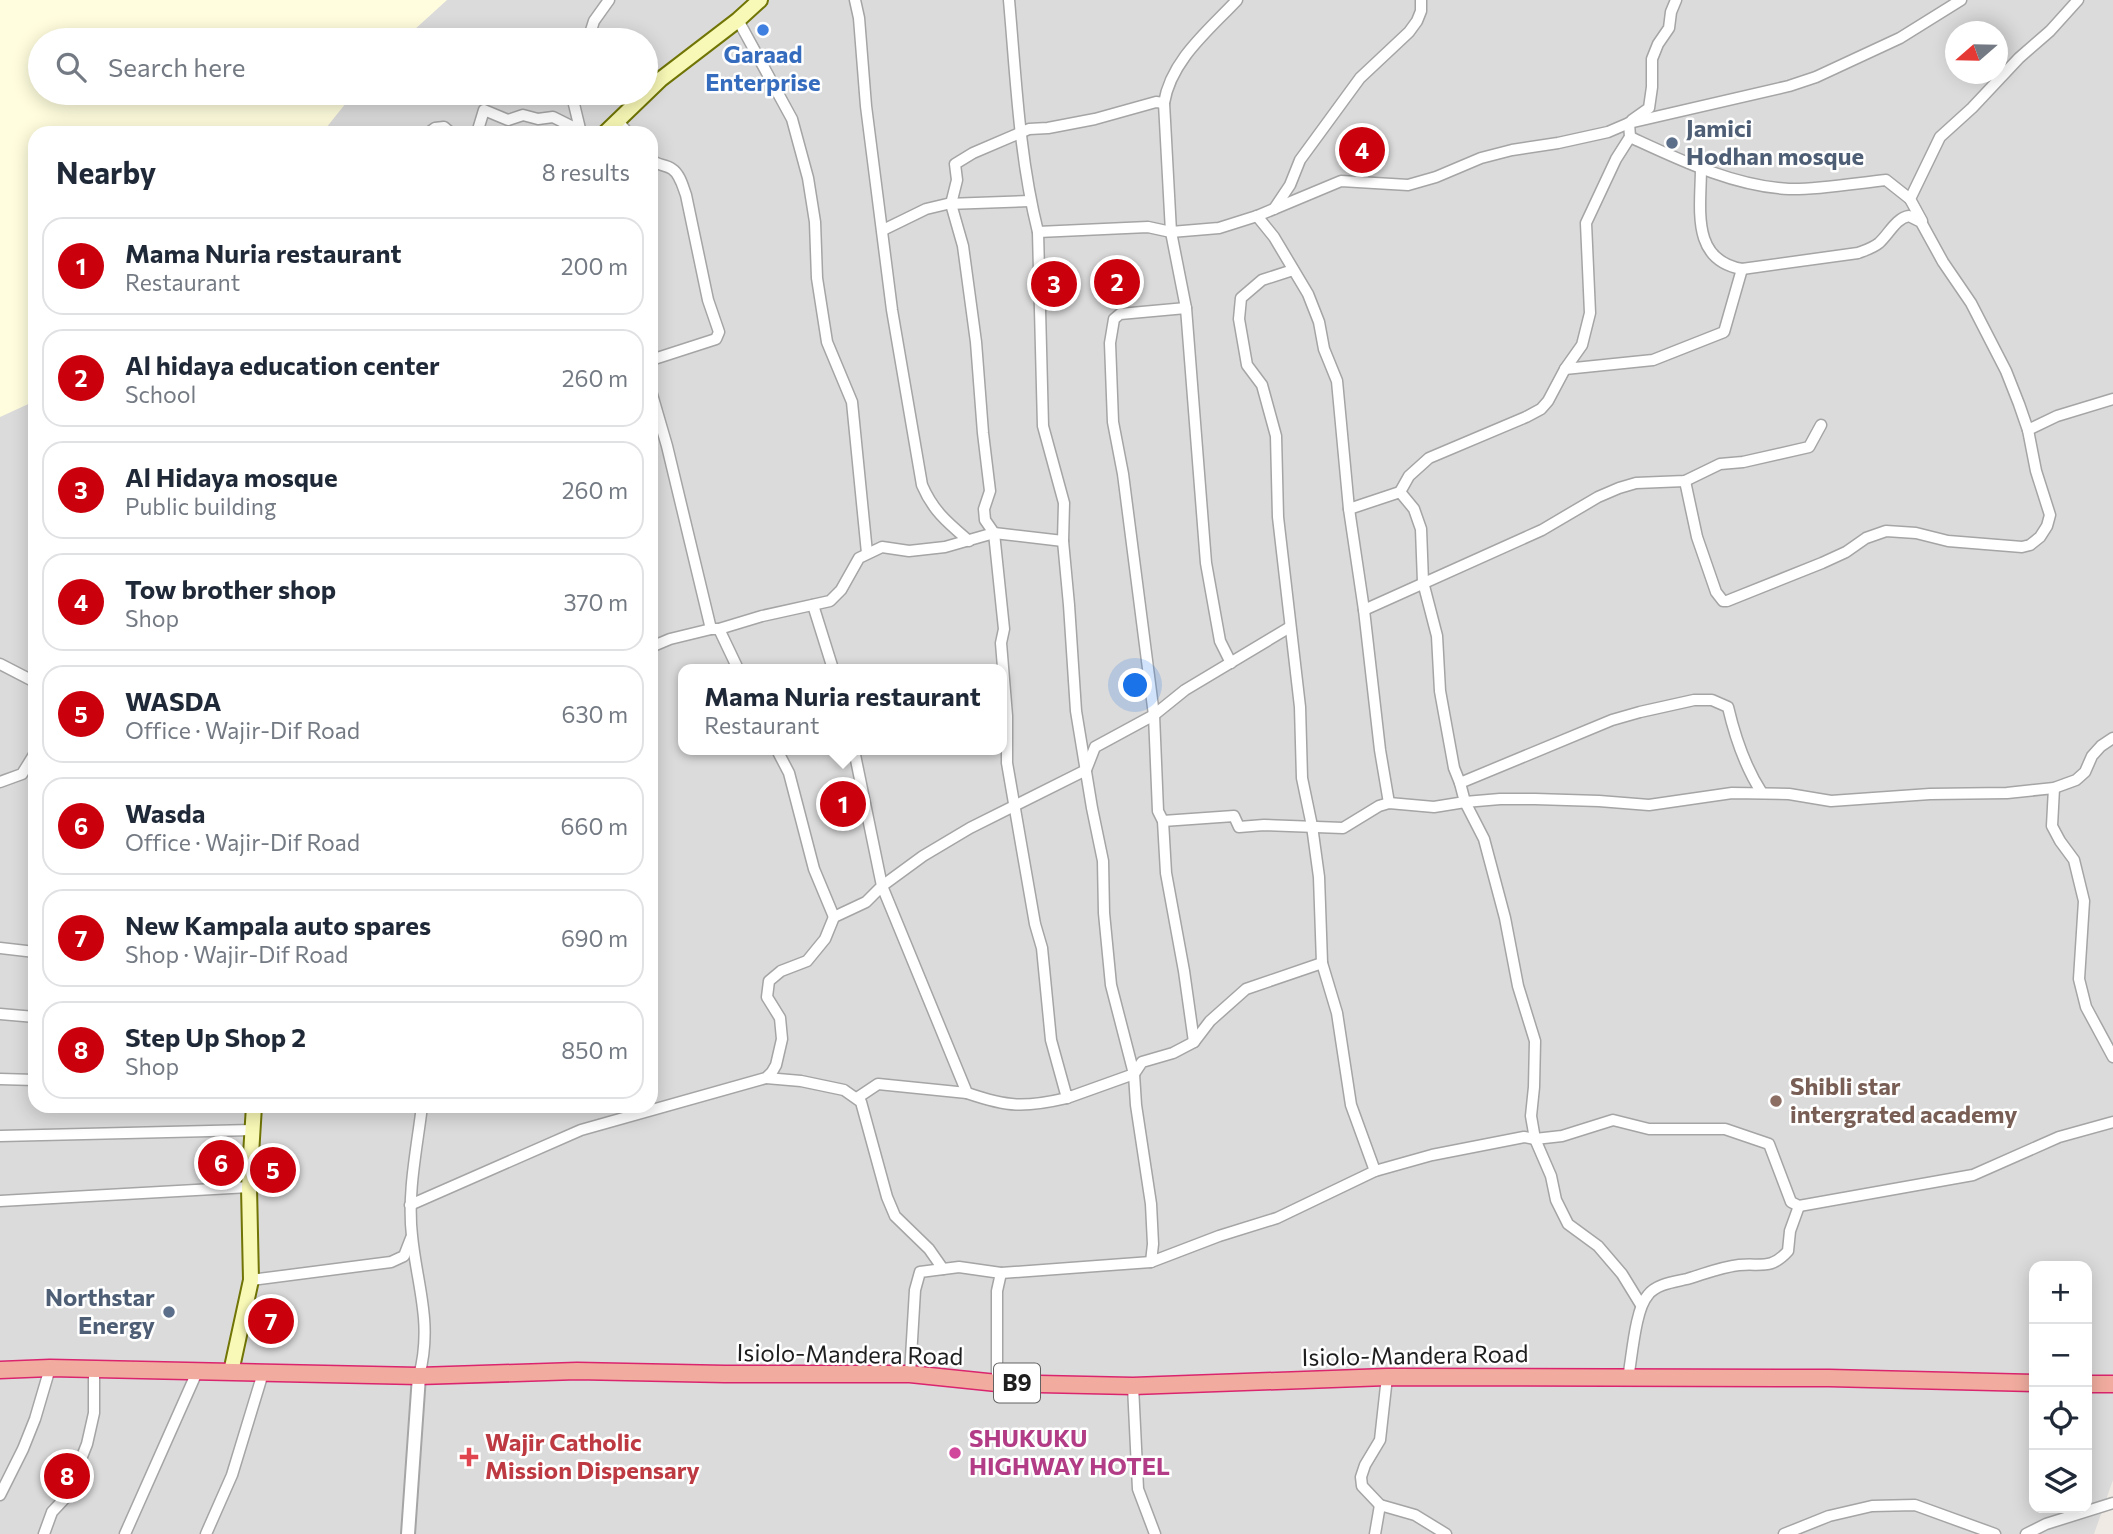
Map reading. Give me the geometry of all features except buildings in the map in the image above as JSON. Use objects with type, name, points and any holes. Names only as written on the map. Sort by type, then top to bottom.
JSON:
[{"type":"highway","name":"Isiolo-Mandera Road","points":[[0,1370],[50,1368],[419,1376],[577,1371],[910,1374],[997,1383],[1133,1386],[1387,1377],[1816,1378],[2029,1383]]},
{"type":"highway","points":[[2092,1384],[2113,1384]]},
{"type":"main road","points":[[658,82],[760,0]]},
{"type":"main road","points":[[611,126],[633,105]]},
{"type":"main road","points":[[231,1372],[251,1280],[249,1187],[253,1113]]},
{"type":"street","points":[[592,28],[609,0]]},
{"type":"street","points":[[855,0],[892,310],[922,485],[929,502],[969,541]]},
{"type":"street","points":[[1009,0],[1020,134],[1030,201],[1038,232],[1043,426],[1064,503],[1063,541],[1076,711],[1103,861],[1104,913],[1111,985],[1134,1073],[1136,1105],[1152,1204],[1152,1262]]},
{"type":"street","points":[[1231,663],[1220,641],[1206,563],[1186,308],[1171,232],[1164,103],[1166,90],[1187,53],[1237,0]]},
{"type":"street","points":[[1274,209],[1290,185],[1300,160],[1360,78],[1409,32],[1417,21],[1421,0]]},
{"type":"street","points":[[1629,123],[1649,108],[1652,59],[1669,27],[1676,0]]},
{"type":"street","points":[[1038,232],[1148,227],[1171,232],[1219,228],[1257,216],[1341,181],[1408,186],[1481,158],[1608,132],[1629,123],[1789,86],[1816,77],[1900,38],[1961,0]]},
{"type":"street","points":[[1910,199],[1940,137],[1972,108],[2018,58],[2050,31],[2078,0]]},
{"type":"street","points":[[738,20],[792,119],[808,178],[815,222],[817,278],[827,342],[852,402],[867,553]]},
{"type":"street","points":[[1003,664],[1001,643],[1004,629],[994,533],[985,520],[984,509],[990,491],[976,342],[963,246],[951,204],[957,180],[955,164],[973,153],[1029,129],[1095,120],[1156,102],[1164,103]]},
{"type":"street","points":[[574,105],[579,126]]},
{"type":"street","points":[[479,126],[484,110],[508,120],[523,116],[538,119],[553,117],[570,126]]},
{"type":"street","points":[[617,120],[622,126]]},
{"type":"street","points":[[1349,509],[1400,492],[1409,476],[1429,457],[1486,435],[1541,409],[1548,401],[1582,345],[1590,313],[1586,223],[1616,159],[1630,137],[1629,123]]},
{"type":"street","points":[[1630,137],[1752,185],[1791,189],[1886,180],[1910,199],[1943,262]]},
{"type":"street","points":[[658,165],[673,170],[681,181],[708,300],[719,332],[716,339],[658,358]]},
{"type":"street","points":[[1685,481],[1697,537],[1716,592],[1720,599],[1727,601],[1822,563],[1867,538],[1886,531],[1916,533],[1948,541],[2022,547],[2030,545],[2040,537],[2050,515],[2036,471],[2028,430],[2006,371],[1971,303],[1943,262],[1921,222],[1909,215],[1902,217],[1881,241],[1858,253],[1742,270],[1729,267],[1714,258],[1706,247],[1702,234],[1701,167]]},
{"type":"street","points":[[883,230],[926,209],[951,204],[1030,201]]},
{"type":"street","points":[[1257,216],[1274,237],[1308,294],[1319,322],[1324,349],[1337,381],[1349,509],[1380,750],[1390,803]]},
{"type":"street","points":[[1293,270],[1262,280],[1241,298],[1239,319],[1247,365],[1262,385],[1276,436],[1278,517],[1300,707],[1302,778],[1319,877],[1322,963],[1338,1013],[1351,1105],[1375,1171]]},
{"type":"street","points":[[1565,369],[1653,360],[1724,332],[1742,270]]},
{"type":"street","points":[[1186,308],[1120,314],[1114,319],[1110,343],[1113,422],[1123,474],[1154,715],[1158,811],[1163,821],[1166,873],[1194,1042]]},
{"type":"street","points":[[2028,430],[2057,416],[2113,399]]},
{"type":"street","points":[[658,415],[715,629],[735,664]]},
{"type":"street","points":[[1364,610],[1542,530],[1598,497],[1619,488],[1636,483],[1685,481],[1720,464],[1809,447],[1821,425]]},
{"type":"street","points":[[1400,492],[1414,509],[1421,529],[1423,582],[1437,636],[1440,691],[1454,768],[1465,802],[1484,839],[1505,918],[1518,986],[1535,1041],[1531,1116],[1535,1139],[1551,1176],[1556,1200],[1568,1224],[1598,1246],[1622,1274],[1641,1305]]},
{"type":"street","points":[[658,645],[670,639],[830,601],[841,590],[859,558],[882,547],[909,551],[945,547],[994,533],[1063,541]]},
{"type":"street","points":[[813,605],[831,664]]},
{"type":"street","points":[[766,1078],[776,1065],[782,1039],[780,1018],[767,997],[769,981],[781,971],[807,961],[825,939],[834,917],[866,902],[923,856],[970,828],[1086,770],[1095,747],[1154,715],[1185,690],[1290,627]]},
{"type":"street","points":[[0,664],[28,678]]},
{"type":"street","points":[[1460,783],[1612,720],[1694,700],[1712,700],[1728,707],[1735,735],[1753,779],[1762,793]]},
{"type":"street","points":[[1007,716],[1007,763],[1035,924],[1042,948],[1051,1041],[1067,1098]]},
{"type":"street","points":[[1163,821],[1234,816],[1239,827],[1264,825],[1343,828],[1379,806],[1390,803],[1434,807],[1500,799],[1535,799],[1649,805],[1697,797],[1762,793],[1789,794],[1831,801],[1930,794],[2007,793],[2054,788],[2076,780],[2085,772],[2092,756],[2113,738]]},
{"type":"street","points":[[780,755],[789,773],[814,869],[834,917]]},
{"type":"street","points":[[855,755],[883,886],[967,1093]]},
{"type":"street","points":[[0,782],[22,774],[28,764]]},
{"type":"street","points":[[2054,788],[2052,826],[2074,860],[2084,901],[2079,979],[2085,1007],[2113,1056]]},
{"type":"street","points":[[0,948],[28,951]]},
{"type":"street","points":[[857,1098],[878,1084],[967,1093],[997,1104],[1017,1106],[1037,1105],[1067,1098],[1134,1073],[1142,1062],[1173,1053],[1194,1042],[1210,1021],[1246,989],[1322,963]]},
{"type":"street","points":[[0,1014],[28,1016]]},
{"type":"street","points":[[658,1108],[766,1078],[801,1081],[844,1090],[857,1098],[864,1109],[887,1197],[895,1216],[929,1249],[943,1269]]},
{"type":"street","points":[[0,1079],[28,1080]]},
{"type":"street","points":[[408,1534],[419,1376],[425,1354],[425,1325],[410,1205],[421,1113]]},
{"type":"street","points":[[410,1205],[581,1130],[641,1113]]},
{"type":"street","points":[[910,1374],[915,1290],[920,1272],[960,1266],[1001,1273],[1152,1262],[1219,1236],[1277,1218],[1375,1171],[1459,1150],[1524,1137],[1535,1139],[1562,1136],[1613,1121],[1649,1129],[1725,1129],[1769,1144],[1791,1202],[1799,1206],[1973,1175],[2059,1137],[2113,1122]]},
{"type":"street","points":[[0,1136],[252,1130]]},
{"type":"street","points":[[0,1201],[249,1187]]},
{"type":"street","points":[[1628,1378],[1641,1305],[1649,1293],[1661,1286],[1726,1267],[1774,1263],[1788,1251],[1790,1231],[1799,1206]]},
{"type":"street","points":[[251,1280],[391,1262],[404,1256],[412,1237]]},
{"type":"street","points":[[997,1383],[997,1291],[1001,1273]]},
{"type":"street","points":[[0,1495],[35,1419],[50,1368]]},
{"type":"street","points":[[44,1534],[52,1512],[66,1497],[87,1444],[94,1413],[94,1370]]},
{"type":"street","points":[[125,1534],[197,1372]]},
{"type":"street","points":[[206,1534],[232,1475],[263,1373]]},
{"type":"street","points":[[1387,1377],[1380,1440],[1365,1465],[1361,1477],[1362,1486],[1380,1505],[1415,1515],[1446,1534]]},
{"type":"street","points":[[1133,1386],[1138,1489],[1155,1534]]},
{"type":"street","points":[[2026,1534],[2046,1524],[2113,1503]]},
{"type":"street","points":[[1784,1534],[1829,1516],[1872,1506],[1915,1504],[1996,1534]]},
{"type":"street","points":[[1375,1534],[1380,1505]]},
{"type":"shaded area","points":[[0,0],[2113,0],[2113,1480],[2094,1534],[0,1534]]},
{"type":"shaded area","points":[[0,0],[447,0],[416,28],[28,28],[28,105],[344,105],[328,126],[28,126],[28,404],[0,417]]},
{"type":"place","name":"Garaad Enterprise","points":[[763,30]]},
{"type":"place","name":"Jamici Hodhan mosque","points":[[1672,143]]},
{"type":"place","name":"Tow brother shop","points":[[1362,150]]},
{"type":"place","name":"Al hidaya education center","points":[[1117,282]]},
{"type":"place","name":"Al Hidaya mosque","points":[[1054,284]]},
{"type":"place","name":"Mama Nuria restaurant","points":[[843,804]]},
{"type":"place","name":"Shibli star intergrated academy","points":[[1776,1101]]},
{"type":"place","name":"Wasda","points":[[221,1163]]},
{"type":"place","name":"WASDA","points":[[273,1170]]},
{"type":"place","name":"Northstar Energy","points":[[169,1312]]},
{"type":"place","name":"New Kampala auto spares","points":[[271,1321]]},
{"type":"place","name":"SHUKUKU HIGHWAY HOTEL","points":[[955,1453]]},
{"type":"place","name":"Wajir Catholic Mission Dispensary","points":[[469,1457]]},
{"type":"place","name":"Step Up Shop 2","points":[[67,1476]]}]
